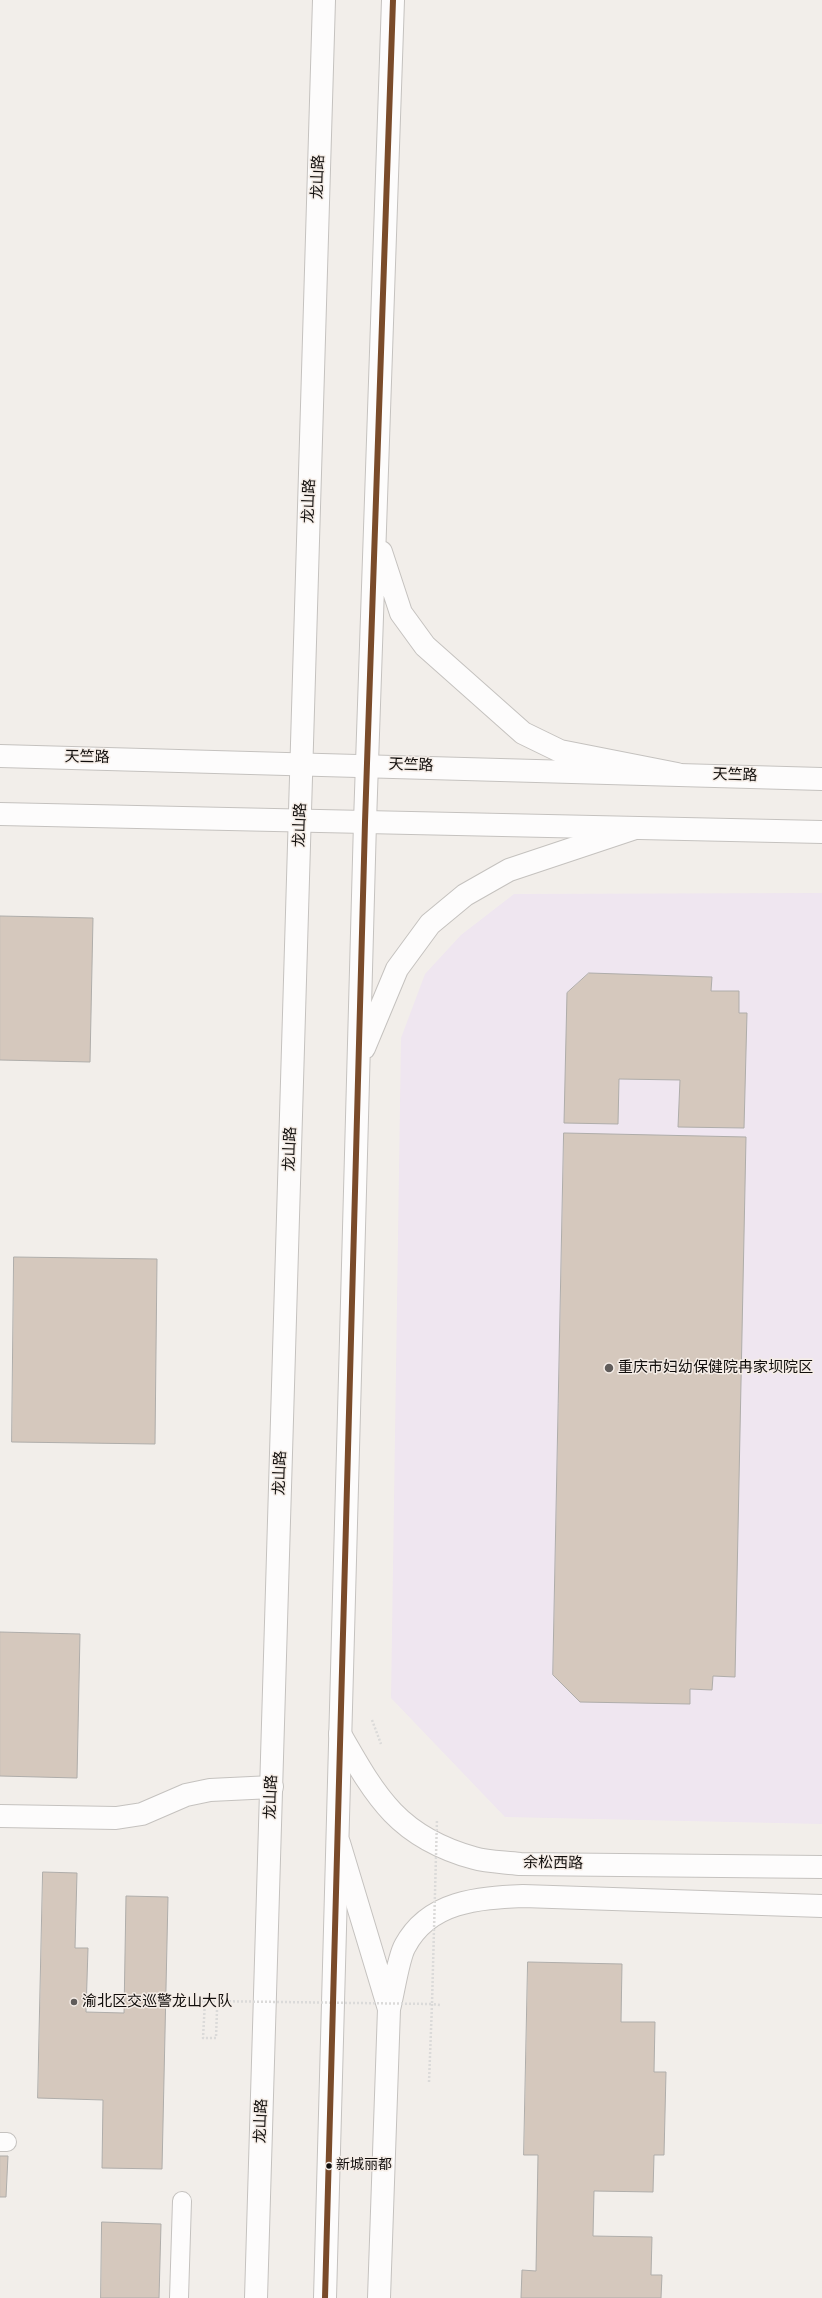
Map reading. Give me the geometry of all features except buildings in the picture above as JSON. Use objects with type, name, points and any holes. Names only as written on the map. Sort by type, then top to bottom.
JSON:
[{"type":"main road","name":"龙山路","points":[[256,2298],[303,763],[324,0]]},
{"type":"main road","points":[[325,2298],[365,822],[393,0]]},
{"type":"main road","points":[[376,530],[388,578],[400,614],[425,646],[523,733],[560,751],[677,774]]},
{"type":"main road","name":"天竺路","points":[[0,756],[303,763],[822,779]]},
{"type":"main road","points":[[0,814],[822,832]]},
{"type":"main road","points":[[358,1061],[396,969],[430,924],[465,895],[509,870],[635,828]]},
{"type":"main road","name":"余松西路","points":[[340,1734],[371,1788],[402,1823],[434,1844],[475,1858],[520,1864],[822,1867]]},
{"type":"main road","points":[[0,1816],[116,1818],[142,1814],[186,1795],[210,1790],[272,1787]]},
{"type":"main road","points":[[338,1840],[389,2010]]},
{"type":"main road","points":[[379,2298],[389,2010],[404,1947],[423,1923],[446,1908],[483,1898],[523,1896],[822,1906]]},
{"type":"lane","points":[[178,2298],[182,2201]]},
{"type":"path","points":[[429,2082],[438,1819]]},
{"type":"path","points":[[197,2001],[440,2004]]},
{"type":"path","points":[[205,2001],[203,2038],[216,2038],[217,2010]]},
{"type":"shaded area","name":"重庆市妇幼保健院冉家坝院区","points":[[822,893],[822,1824],[505,1817],[391,1698],[401,1038],[425,974],[461,935],[514,894]]},
{"type":"transit line","points":[[325,2298],[365,822],[393,0]]},
{"type":"place","name":"重庆市妇幼保健院冉家坝院区","points":[[609,1368]]},
{"type":"place","name":"渝北区交巡警龙山大队","points":[[74,2002]]},
{"type":"place","name":"新城丽都","points":[[329,2166]]}]
